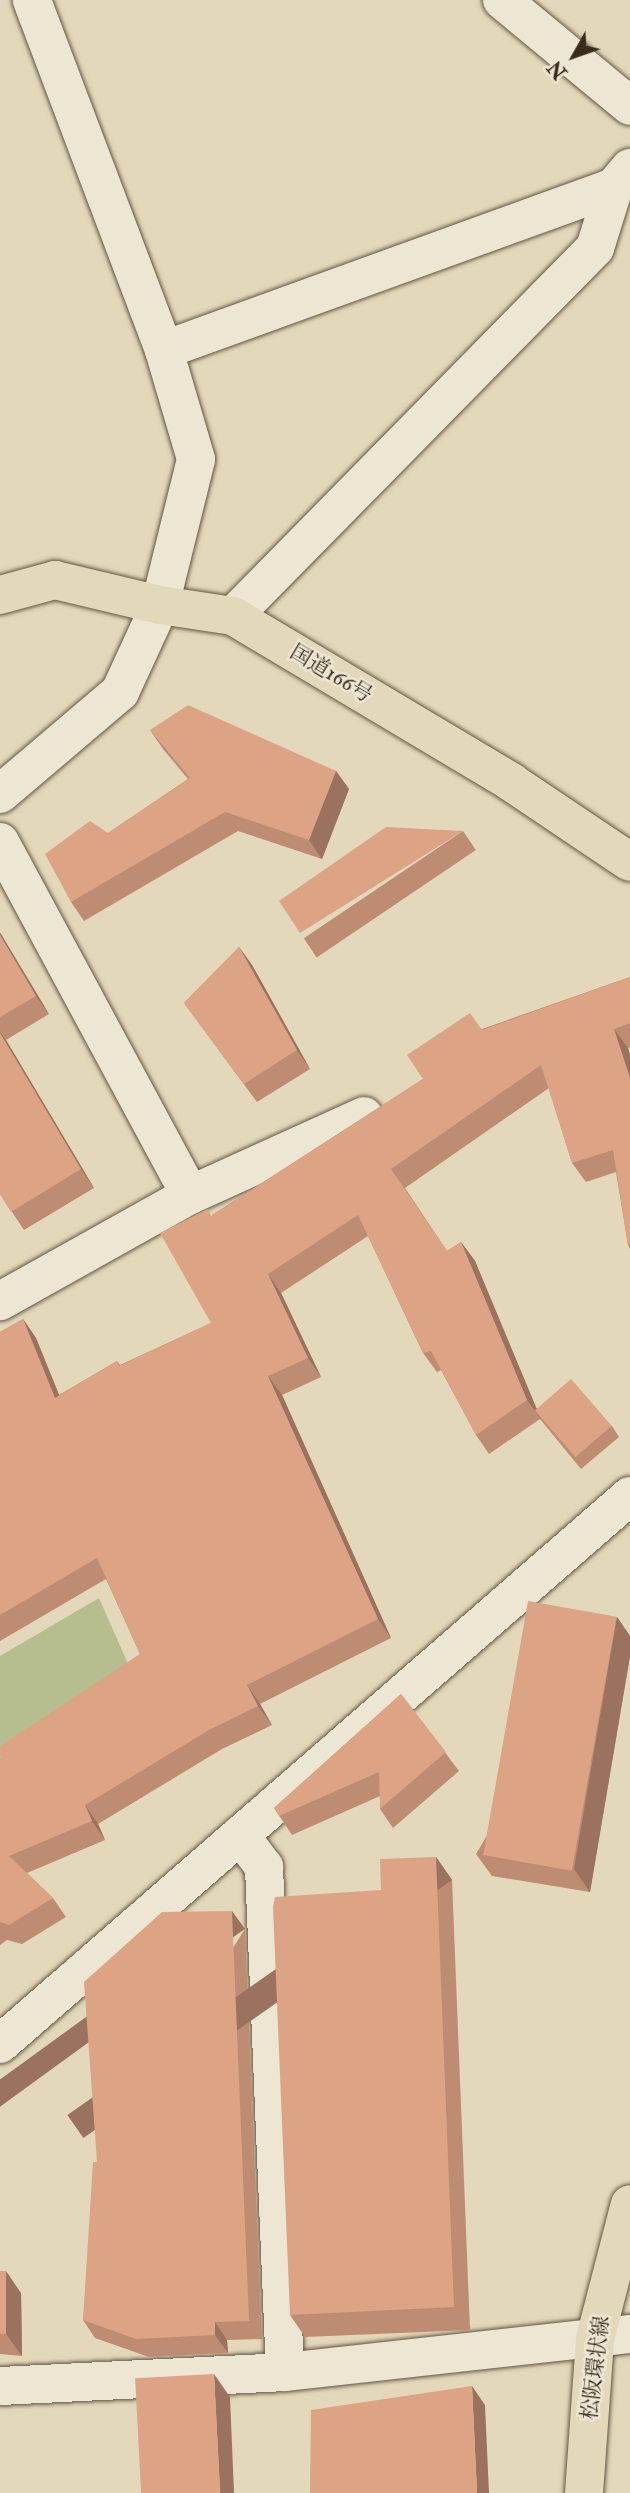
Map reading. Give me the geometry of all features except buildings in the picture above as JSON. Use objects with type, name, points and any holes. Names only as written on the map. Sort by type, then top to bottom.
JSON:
[{"type":"main road","name":"国道166号","points":[[0,595],[55,580],[160,605],[233,616],[511,782],[630,862]]},
{"type":"main road","name":"松阪環状線","points":[[584,2493],[612,2336],[630,2204]]},
{"type":"street","points":[[0,794],[120,692],[160,605],[197,459],[164,349],[32,0]]},
{"type":"street","points":[[502,0],[630,106]]},
{"type":"street","points":[[164,349],[622,177]]},
{"type":"street","points":[[233,616],[595,248],[622,177]]},
{"type":"street","points":[[0,842],[190,1195]]},
{"type":"street","points":[[0,1301],[190,1195],[364,1116]]},
{"type":"street","points":[[2,2038],[630,1496]]},
{"type":"street","points":[[240,1835],[264,1867],[285,2372]]},
{"type":"street","points":[[0,2386],[285,2372],[612,2336]]},
{"type":"green space","points":[[99,1598],[133,1675],[0,1760],[0,1656]]}]
